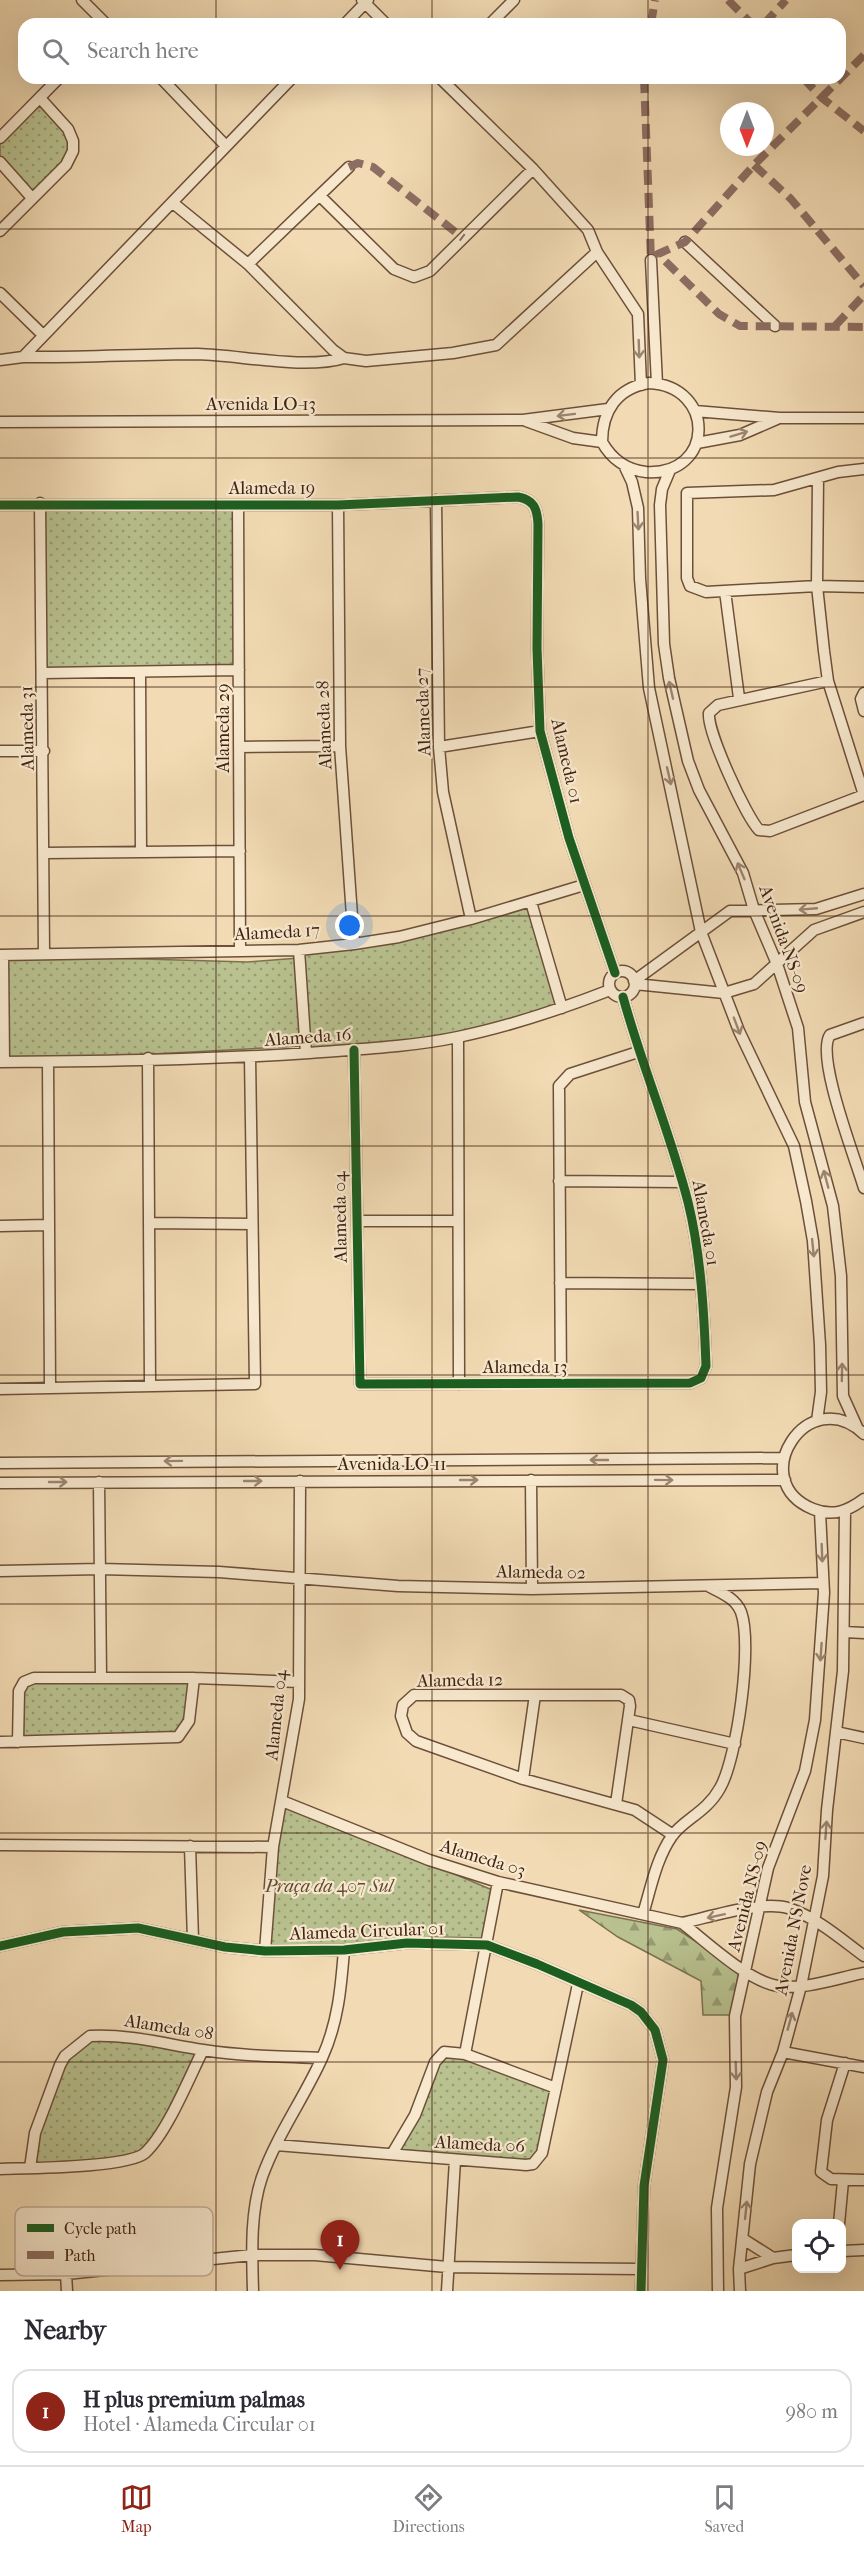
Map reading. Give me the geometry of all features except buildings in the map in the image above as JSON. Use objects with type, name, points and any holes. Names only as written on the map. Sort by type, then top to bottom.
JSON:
[{"type":"street","points":[[496,18],[514,0]]},
{"type":"street","points":[[350,18],[365,1],[381,18]]},
{"type":"street","points":[[90,2],[102,18]]},
{"type":"street","points":[[0,138],[54,84]]},
{"type":"street","points":[[167,84],[225,145]]},
{"type":"street","points":[[23,357],[286,84]]},
{"type":"street","points":[[446,84],[533,169],[588,230],[597,252],[638,314],[641,385]]},
{"type":"street","points":[[0,231],[66,165],[73,150],[73,141],[68,129],[40,98]]},
{"type":"street","points":[[0,162],[32,198]]},
{"type":"street","points":[[249,264],[349,167]]},
{"type":"street","points":[[320,196],[394,269],[414,277],[430,271],[533,169]]},
{"type":"street","points":[[173,203],[249,264],[344,358]]},
{"type":"street","points":[[686,242],[775,326]]},
{"type":"street","points":[[0,360],[23,357],[198,354],[328,361],[344,358],[366,360],[453,353],[496,345],[597,252]]},
{"type":"street","points":[[651,260],[657,384]]},
{"type":"street","points":[[0,293],[43,335]]},
{"type":"street","points":[[638,314],[655,314]]},
{"type":"street","points":[[657,384],[680,393],[695,411],[699,427],[697,443],[688,458],[670,470],[634,471],[614,458],[602,442],[603,423],[608,409],[619,395],[641,385],[657,384]]},
{"type":"street","name":"Avenida LO-13","points":[[0,422],[523,420],[608,409]]},
{"type":"street","points":[[695,411],[780,418],[864,418]]},
{"type":"street","points":[[697,443],[740,435],[780,418]]},
{"type":"street","name":"Avenida LO-13","points":[[523,420],[573,438],[602,442]]},
{"type":"street","points":[[624,465],[632,482],[638,508],[640,579],[649,688],[701,932],[753,1063],[781,1114],[794,1146],[806,1201],[813,1241],[820,1346],[821,1392],[817,1421]]},
{"type":"street","points":[[864,469],[774,490],[687,493],[687,578],[690,586],[699,591],[817,586],[864,587]]},
{"type":"street","name":"Avenida NS-09","points":[[670,470],[662,489],[660,505],[664,644],[669,678],[688,761],[699,790],[743,873],[798,1028],[805,1102],[833,1206],[841,1276],[843,1396],[860,1431]]},
{"type":"street","points":[[818,478],[817,586],[828,681],[864,795],[770,831],[759,830],[736,790],[710,726],[709,713],[718,705],[739,698],[828,681]]},
{"type":"street","name":"Alameda 19","points":[[0,505],[40,503],[338,505],[518,497],[530,501],[537,512]]},
{"type":"street","name":"Alameda 27","points":[[436,500],[439,747],[452,840],[471,919]]},
{"type":"street","name":"Alameda 31","points":[[40,503],[45,853],[44,952]]},
{"type":"street","name":"Alameda 29","points":[[238,505],[240,951]]},
{"type":"street","name":"Alameda 28","points":[[338,505],[340,746],[354,944]]},
{"type":"street","name":"Alameda 01","points":[[537,512],[540,731],[552,783],[615,973]]},
{"type":"street","points":[[725,591],[739,698]]},
{"type":"street","points":[[43,673],[239,670]]},
{"type":"street","points":[[140,672],[141,852]]},
{"type":"street","points":[[864,693],[861,699],[864,711]]},
{"type":"street","points":[[439,747],[540,731]]},
{"type":"street","points":[[239,747],[340,746]]},
{"type":"street","points":[[0,751],[44,751]]},
{"type":"street","points":[[45,853],[240,851]]},
{"type":"street","name":"Alameda 17","points":[[2,955],[44,952],[299,950],[354,944],[399,937],[471,919],[584,885]]},
{"type":"street","points":[[634,983],[627,972],[615,973],[609,980],[610,990],[618,996],[623,997],[631,993],[634,983],[730,911],[816,909],[864,894]]},
{"type":"street","points":[[531,902],[562,1008]]},
{"type":"street","points":[[634,983],[724,993],[754,984],[821,926],[864,912]]},
{"type":"street","points":[[299,950],[306,1053]]},
{"type":"street","points":[[2,955],[2,1062]]},
{"type":"street","name":"Alameda 16","points":[[2,1062],[250,1057],[354,1050],[458,1037],[562,1008],[610,990]]},
{"type":"street","name":"Alameda 01","points":[[623,997],[638,1052],[682,1182],[695,1239],[706,1366],[701,1378],[690,1383]]},
{"type":"street","points":[[864,1023],[830,1035],[826,1043],[838,1106],[860,1160],[864,1186]]},
{"type":"street","points":[[458,1037],[459,1384]]},
{"type":"street","name":"Alameda 04","points":[[354,1050],[360,1384]]},
{"type":"street","points":[[561,1383],[559,1181],[561,1082],[570,1074],[638,1052]]},
{"type":"street","points":[[0,1389],[150,1384],[255,1384],[250,1057]]},
{"type":"street","points":[[148,1059],[151,1223],[150,1384]]},
{"type":"street","points":[[48,1062],[50,1387]]},
{"type":"street","points":[[559,1181],[682,1182]]},
{"type":"street","points":[[357,1221],[458,1221]]},
{"type":"street","points":[[151,1223],[252,1224]]},
{"type":"street","points":[[0,1226],[48,1225]]},
{"type":"street","points":[[560,1283],[700,1284]]},
{"type":"street","name":"Alameda 13","points":[[360,1384],[690,1383]]},
{"type":"street","points":[[860,1431],[834,1419],[817,1421],[795,1435],[783,1458],[785,1480],[798,1500],[820,1512],[845,1512],[864,1499]]},
{"type":"street","name":"Avenida LO-11","points":[[0,1463],[783,1458]]},
{"type":"street","points":[[531,1480],[532,1589]]},
{"type":"street","name":"Avenida LO-11","points":[[0,1483],[785,1480]]},
{"type":"street","name":"Alameda 04","points":[[265,1951],[273,1847],[299,1699],[300,1481]]},
{"type":"street","points":[[99,1482],[101,1678]]},
{"type":"street","name":"Avenida NS-09","points":[[717,2291],[717,2208],[736,2086],[735,2016],[773,1850],[808,1756],[820,1671],[823,1583],[820,1512]]},
{"type":"street","name":"Avenida NS Nove","points":[[739,2269],[750,2164],[757,2131],[767,2092],[783,2052],[801,1986],[823,1876],[844,1632],[845,1512]]},
{"type":"street","name":"Alameda 02","points":[[0,1571],[100,1569],[219,1572],[398,1586],[532,1589],[823,1583]]},
{"type":"street","points":[[643,1914],[658,1863],[673,1835],[701,1813],[714,1797],[728,1773],[735,1744],[743,1682],[744,1624],[735,1603],[710,1587]]},
{"type":"street","points":[[844,1632],[864,1633]]},
{"type":"street","points":[[18,1742],[19,1692],[24,1682],[34,1678],[194,1678],[299,1682]]},
{"type":"street","points":[[0,1742],[178,1737],[189,1721],[194,1678]]},
{"type":"street","name":"Alameda 12","points":[[615,1804],[629,1720],[629,1700],[621,1695],[414,1695],[403,1705],[401,1716],[408,1733],[428,1747],[523,1779],[644,1814],[673,1835]]},
{"type":"street","points":[[523,1779],[535,1695]]},
{"type":"street","points":[[629,1720],[735,1744]]},
{"type":"street","points":[[836,1731],[864,1738]]},
{"type":"street","name":"Alameda 03","points":[[282,1801],[429,1860],[498,1882],[682,1923]]},
{"type":"street","points":[[0,1845],[273,1847]]},
{"type":"street","points":[[190,1846],[193,1940]]},
{"type":"street","points":[[465,2054],[498,1882]]},
{"type":"street","points":[[682,1923],[758,1908],[787,1908],[814,1921],[864,1956]]},
{"type":"street","points":[[682,1923],[745,1971],[769,1983],[801,1986],[864,1973]]},
{"type":"street","name":"Alameda Circular 01","points":[[0,1946],[63,1932],[104,1929],[149,1930],[225,1947],[265,1951],[344,1950],[407,1942],[487,1945],[618,1999],[640,2012],[655,2030],[662,2049],[662,2069],[644,2186],[641,2291]]},
{"type":"street","points":[[253,2291],[252,2255],[260,2186],[276,2145],[322,2058],[340,2002],[344,1950]]},
{"type":"street","name":"Alameda 06","points":[[276,2145],[526,2166],[533,2164],[542,2152],[578,1984]]},
{"type":"street","name":"Alameda 08","points":[[30,2168],[35,2133],[60,2065],[65,2056],[90,2036],[154,2039],[203,2050],[322,2058]]},
{"type":"street","points":[[0,2169],[126,2161],[140,2156],[164,2126],[203,2050]]},
{"type":"street","points":[[392,2154],[415,2115],[437,2058],[444,2052],[465,2054],[556,2088]]},
{"type":"street","points":[[783,2052],[864,2067]]},
{"type":"street","points":[[845,2063],[827,2120],[821,2172],[831,2179],[864,2180]]},
{"type":"street","points":[[447,2291],[455,2160]]},
{"type":"street","points":[[839,2219],[843,2181]]},
{"type":"street","points":[[743,2239],[773,2258]]},
{"type":"street","points":[[846,2251],[864,2250]]},
{"type":"street","points":[[213,2259],[252,2255],[315,2254],[447,2267],[640,2269]]},
{"type":"street","points":[[740,2291],[739,2269],[773,2258],[792,2256]]},
{"type":"street","points":[[0,2275],[15,2275]]},
{"type":"street","points":[[66,2276],[67,2291]]},
{"type":"green space","points":[[40,98],[68,129],[71,157],[32,198],[0,162],[0,138]]},
{"type":"green space","points":[[40,503],[238,505],[239,670],[43,673]]},
{"type":"green space","points":[[531,902],[562,1008],[419,1043],[306,1053],[300,976],[300,1046],[4,1062],[3,955],[248,962],[299,958],[299,950],[354,944]]},
{"type":"green space","points":[[194,1678],[186,1728],[171,1738],[18,1742],[19,1691],[28,1679]]},
{"type":"green space","name":"Praça da 407 Sul","points":[[282,1801],[497,1892],[486,1938],[436,1937],[265,1951]]},
{"type":"green space","points":[[579,1910],[677,1929],[739,1970],[732,2015],[703,2015],[701,1981],[618,1937]]},
{"type":"green space","points":[[107,2035],[199,2055],[163,2128],[152,2145],[128,2159],[79,2165],[33,2162],[44,2110],[55,2075],[75,2047],[89,2037]]},
{"type":"green space","points":[[444,2052],[556,2088],[536,2161],[392,2154]]},
{"type":"marked path","points":[[652,18],[655,0]]},
{"type":"marked path","points":[[728,0],[746,18]]},
{"type":"marked path","points":[[770,18],[786,0]]},
{"type":"marked path","points":[[846,73],[864,55]]},
{"type":"marked path","points":[[644,84],[651,260]]},
{"type":"marked path","points":[[809,84],[822,98],[864,131]]},
{"type":"marked path","points":[[835,84],[754,165],[685,242],[658,254],[719,314],[740,326],[864,327]]},
{"type":"marked path","points":[[349,167],[358,163],[373,167],[463,238]]},
{"type":"marked path","points":[[754,165],[791,199],[864,286]]},
{"type":"marked path","points":[[835,326],[864,295]]},
{"type":"cycle path","points":[[0,505],[338,505],[518,497],[528,500],[537,513],[538,524],[537,648],[540,731],[569,838],[615,973]]},
{"type":"cycle path","points":[[354,1050],[360,1384],[690,1383],[701,1378],[706,1366],[703,1304],[696,1242],[681,1176],[623,997]]},
{"type":"cycle path","points":[[0,1946],[63,1932],[138,1928],[225,1947],[265,1951],[344,1950],[407,1943],[487,1945],[631,2005],[641,2012],[655,2030],[663,2060],[644,2186],[641,2291]]},
{"type":"place","name":"H plus premium palmas","points":[[340,2270]]}]
